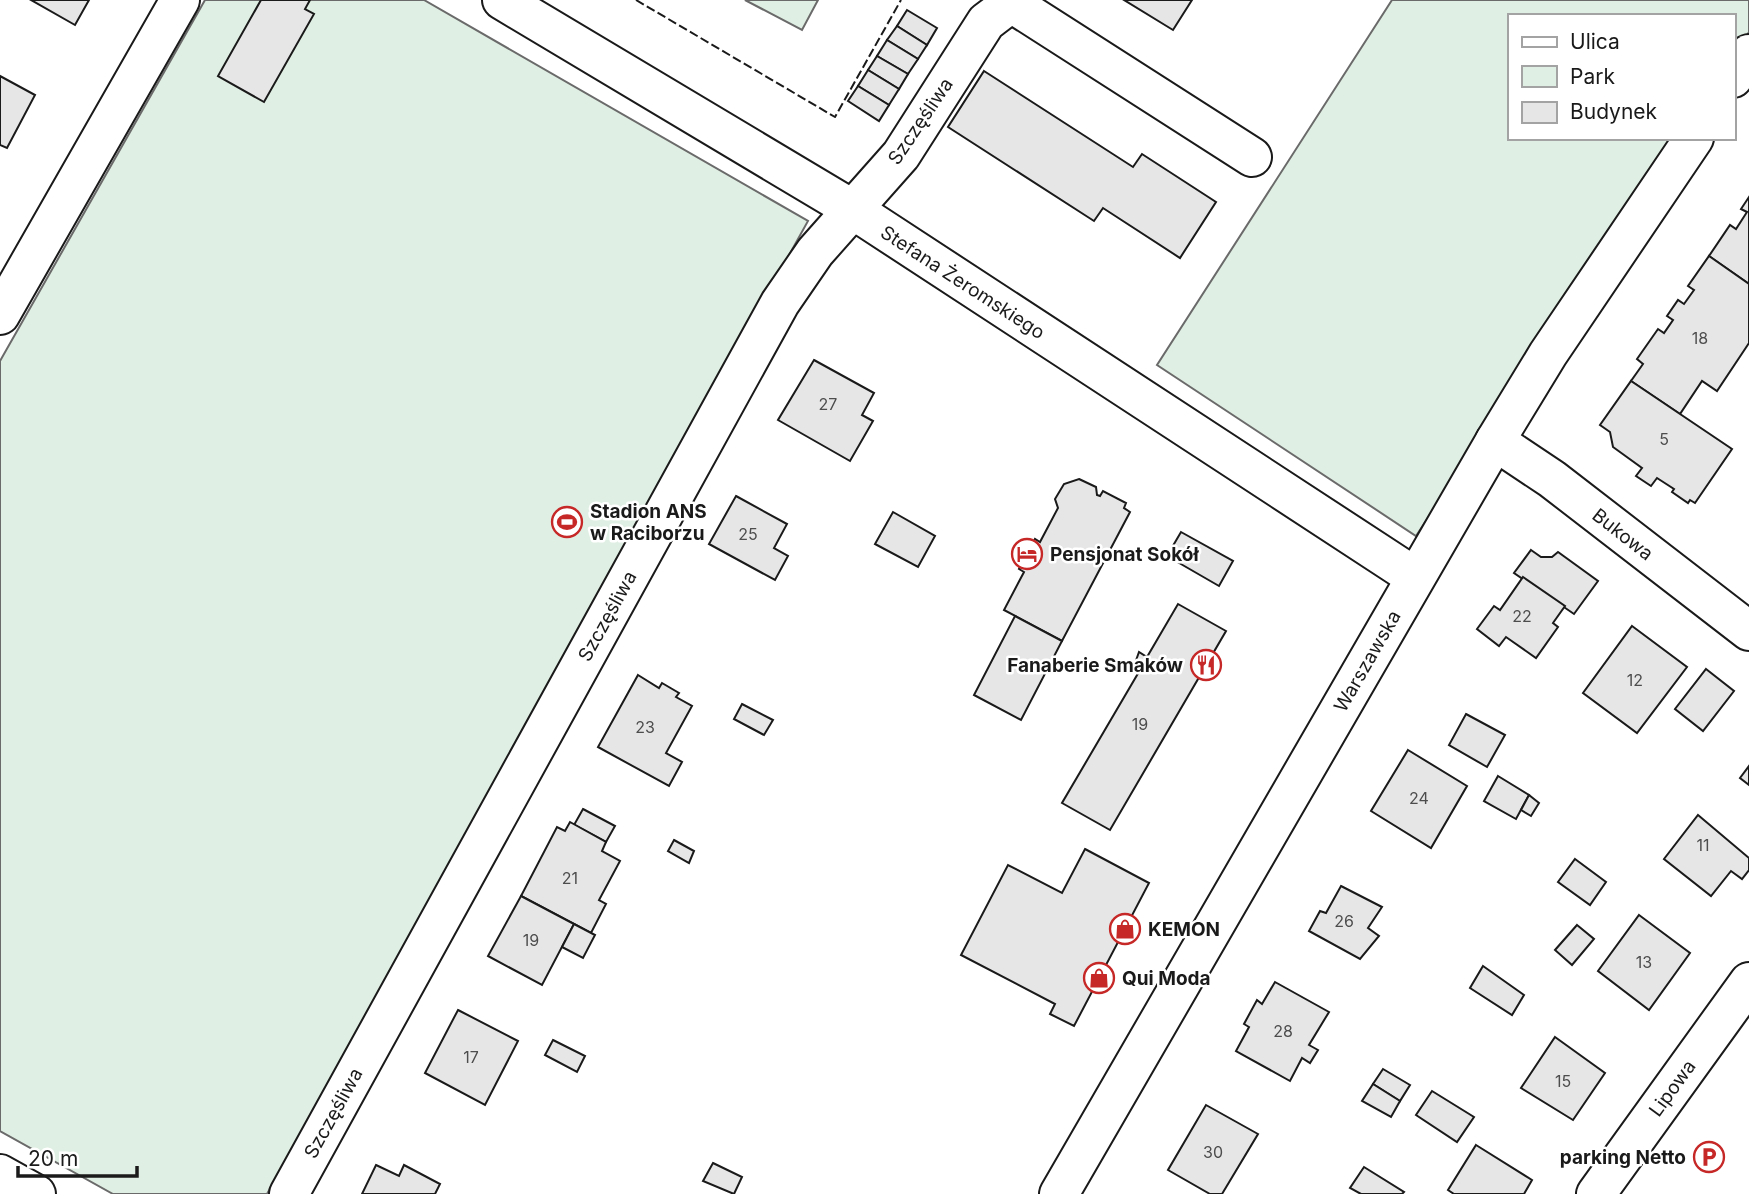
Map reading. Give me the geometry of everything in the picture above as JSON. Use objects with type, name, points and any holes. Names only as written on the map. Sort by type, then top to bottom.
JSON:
[{"type":"street","points":[[0,315],[180,0]]},
{"type":"street","name":"Stefana Żeromskiego","points":[[502,0],[852,209],[1416,577]]},
{"type":"street","points":[[1014,2],[1252,157]]},
{"type":"street","name":"Szczęśliwa","points":[[289,1194],[780,303],[814,252],[901,155],[986,22],[1014,2]]},
{"type":"street","points":[[1735,75],[1749,54]]},
{"type":"street","name":"Warszawska","points":[[1059,1194],[1495,442],[1548,354],[1693,140]]},
{"type":"street","name":"Bukowa","points":[[1495,442],[1552,479],[1749,631]]},
{"type":"street","name":"Lipowa","points":[[1596,1194],[1749,982]]},
{"type":"street","points":[[0,1174],[36,1194]]},
{"type":"green space","name":"Stadion ANS w Raciborzu","points":[[205,0],[424,0],[808,221],[267,1194],[113,1194],[0,1131],[0,361]]},
{"type":"green space","points":[[745,0],[818,0],[802,30]]},
{"type":"green space","points":[[1392,0],[1749,0],[1749,32],[1735,53],[1735,14],[1508,14],[1508,140],[1678,140],[1416,536],[1157,365]]},
{"type":"building","points":[[31,0],[89,0],[75,25]]},
{"type":"building","points":[[261,0],[310,0],[305,9],[314,14],[264,102],[218,76]]},
{"type":"building","points":[[1124,0],[1192,0],[1173,30]]},
{"type":"building","points":[[907,10],[937,28],[927,45],[897,26]]},
{"type":"building","points":[[897,26],[927,45],[918,59],[887,40]]},
{"type":"building","points":[[887,40],[918,59],[908,74],[877,56]]},
{"type":"building","points":[[877,56],[908,74],[899,89],[868,70]]},
{"type":"building","points":[[868,70],[899,89],[889,105],[858,86]]},
{"type":"building","points":[[984,71],[1133,167],[1142,154],[1216,202],[1180,258],[1103,208],[1094,221],[948,127]]},
{"type":"building","points":[[0,76],[35,95],[7,148],[0,145]]},
{"type":"building","points":[[858,86],[889,105],[879,121],[848,101]]},
{"type":"building","points":[[1749,197],[1749,284],[1709,256],[1730,225],[1736,229],[1747,212],[1741,209]]},
{"type":"building","points":[[1709,256],[1749,284],[1749,343],[1717,391],[1702,381],[1680,414],[1631,381],[1643,364],[1637,359],[1658,329],[1664,333],[1673,320],[1667,316],[1678,300],[1684,304],[1694,290],[1688,286]]},
{"type":"building","points":[[814,360],[874,393],[862,415],[873,421],[850,461],[778,420]]},
{"type":"building","points":[[1631,381],[1732,449],[1695,503],[1690,500],[1688,503],[1672,492],[1674,489],[1657,478],[1651,486],[1636,476],[1642,468],[1613,447],[1610,432],[1600,425]]},
{"type":"building","points":[[1079,479],[1096,487],[1097,495],[1100,496],[1103,491],[1126,503],[1124,508],[1130,512],[1062,641],[1004,610],[1024,572],[1019,569],[1035,539],[1040,542],[1058,508],[1055,499],[1064,484]]},
{"type":"building","points":[[736,496],[787,524],[774,548],[788,556],[775,580],[709,544]]},
{"type":"building","points":[[893,512],[935,536],[918,567],[875,544]]},
{"type":"building","points":[[1181,532],[1233,561],[1219,586],[1167,556]]},
{"type":"building","points":[[1531,550],[1541,557],[1552,557],[1558,552],[1598,581],[1574,614],[1514,573]]},
{"type":"building","points":[[1523,577],[1565,606],[1553,623],[1558,627],[1536,658],[1506,637],[1499,646],[1477,629],[1494,606],[1500,610]]},
{"type":"building","points":[[1178,604],[1226,631],[1110,830],[1062,803],[1140,670],[1134,666],[1139,652],[1147,657]]},
{"type":"building","points":[[1015,616],[1062,641],[1021,720],[974,695]]},
{"type":"building","points":[[1632,626],[1687,667],[1637,733],[1583,693]]},
{"type":"building","points":[[1706,669],[1734,691],[1703,731],[1675,709]]},
{"type":"building","points":[[638,675],[659,688],[662,683],[679,693],[676,697],[692,706],[666,753],[682,762],[669,786],[598,747]]},
{"type":"building","points":[[742,704],[773,720],[764,735],[734,719]]},
{"type":"building","points":[[1466,714],[1505,735],[1487,767],[1449,745]]},
{"type":"building","points":[[1408,750],[1467,786],[1431,848],[1371,811]]},
{"type":"building","points":[[1749,766],[1749,785],[1740,778]]},
{"type":"building","points":[[1498,776],[1529,795],[1516,819],[1484,801]]},
{"type":"building","points":[[1529,795],[1539,803],[1531,816],[1521,810]]},
{"type":"building","points":[[583,809],[615,826],[606,842],[574,825]]},
{"type":"building","points":[[1698,815],[1749,858],[1749,870],[1742,879],[1731,871],[1711,896],[1664,859]]},
{"type":"building","points":[[570,822],[606,842],[602,851],[620,861],[599,900],[606,904],[591,933],[521,896],[557,827],[565,831]]},
{"type":"building","points":[[674,840],[694,851],[689,863],[668,851]]},
{"type":"building","points":[[1085,849],[1149,883],[1074,1026],[1050,1014],[1055,1004],[961,955],[1008,865],[1062,893]]},
{"type":"building","points":[[1575,859],[1606,882],[1590,905],[1558,882]]},
{"type":"building","points":[[1341,886],[1382,907],[1368,928],[1379,936],[1360,959],[1309,931],[1320,911],[1326,913]]},
{"type":"building","points":[[521,896],[574,924],[542,985],[488,956]]},
{"type":"building","points":[[1639,915],[1690,953],[1649,1010],[1598,971]]},
{"type":"building","points":[[574,924],[595,935],[583,958],[562,947]]},
{"type":"building","points":[[1577,925],[1594,939],[1572,965],[1555,950]]},
{"type":"building","points":[[1483,966],[1524,995],[1512,1015],[1470,988]]},
{"type":"building","points":[[1275,982],[1329,1012],[1309,1045],[1318,1050],[1310,1063],[1302,1058],[1290,1081],[1236,1051],[1249,1027],[1244,1024],[1257,1000],[1262,1004]]},
{"type":"building","points":[[458,1010],[518,1041],[485,1105],[425,1073]]},
{"type":"building","points":[[1555,1037],[1605,1073],[1573,1120],[1521,1088]]},
{"type":"building","points":[[553,1040],[585,1056],[577,1072],[545,1055]]},
{"type":"building","points":[[1383,1069],[1410,1085],[1400,1101],[1373,1084]]},
{"type":"building","points":[[1373,1084],[1400,1101],[1391,1117],[1362,1101]]},
{"type":"building","points":[[1432,1091],[1474,1117],[1457,1142],[1416,1115]]},
{"type":"building","points":[[1206,1105],[1258,1134],[1222,1194],[1210,1194],[1168,1170]]},
{"type":"building","points":[[1476,1145],[1532,1180],[1524,1194],[1454,1194],[1448,1190]]},
{"type":"building","points":[[713,1163],[742,1177],[734,1194],[703,1181]]},
{"type":"building","points":[[376,1165],[399,1176],[404,1165],[440,1184],[435,1194],[362,1194]]},
{"type":"building","points":[[1364,1167],[1404,1192],[1361,1194],[1350,1188]]},
{"type":"fence","points":[[636,0],[835,117],[901,0]]},
{"type":"place","name":"Stadion ANS w Raciborzu","points":[[567,522]]},
{"type":"place","name":"Pensjonat Sokół","points":[[1027,554]]},
{"type":"place","name":"Fanaberie Smaków","points":[[1206,665]]},
{"type":"place","name":"KEMON","points":[[1125,929]]},
{"type":"place","name":"Qui Moda","points":[[1099,978]]},
{"type":"place","name":"parking Netto","points":[[1709,1157]]}]
